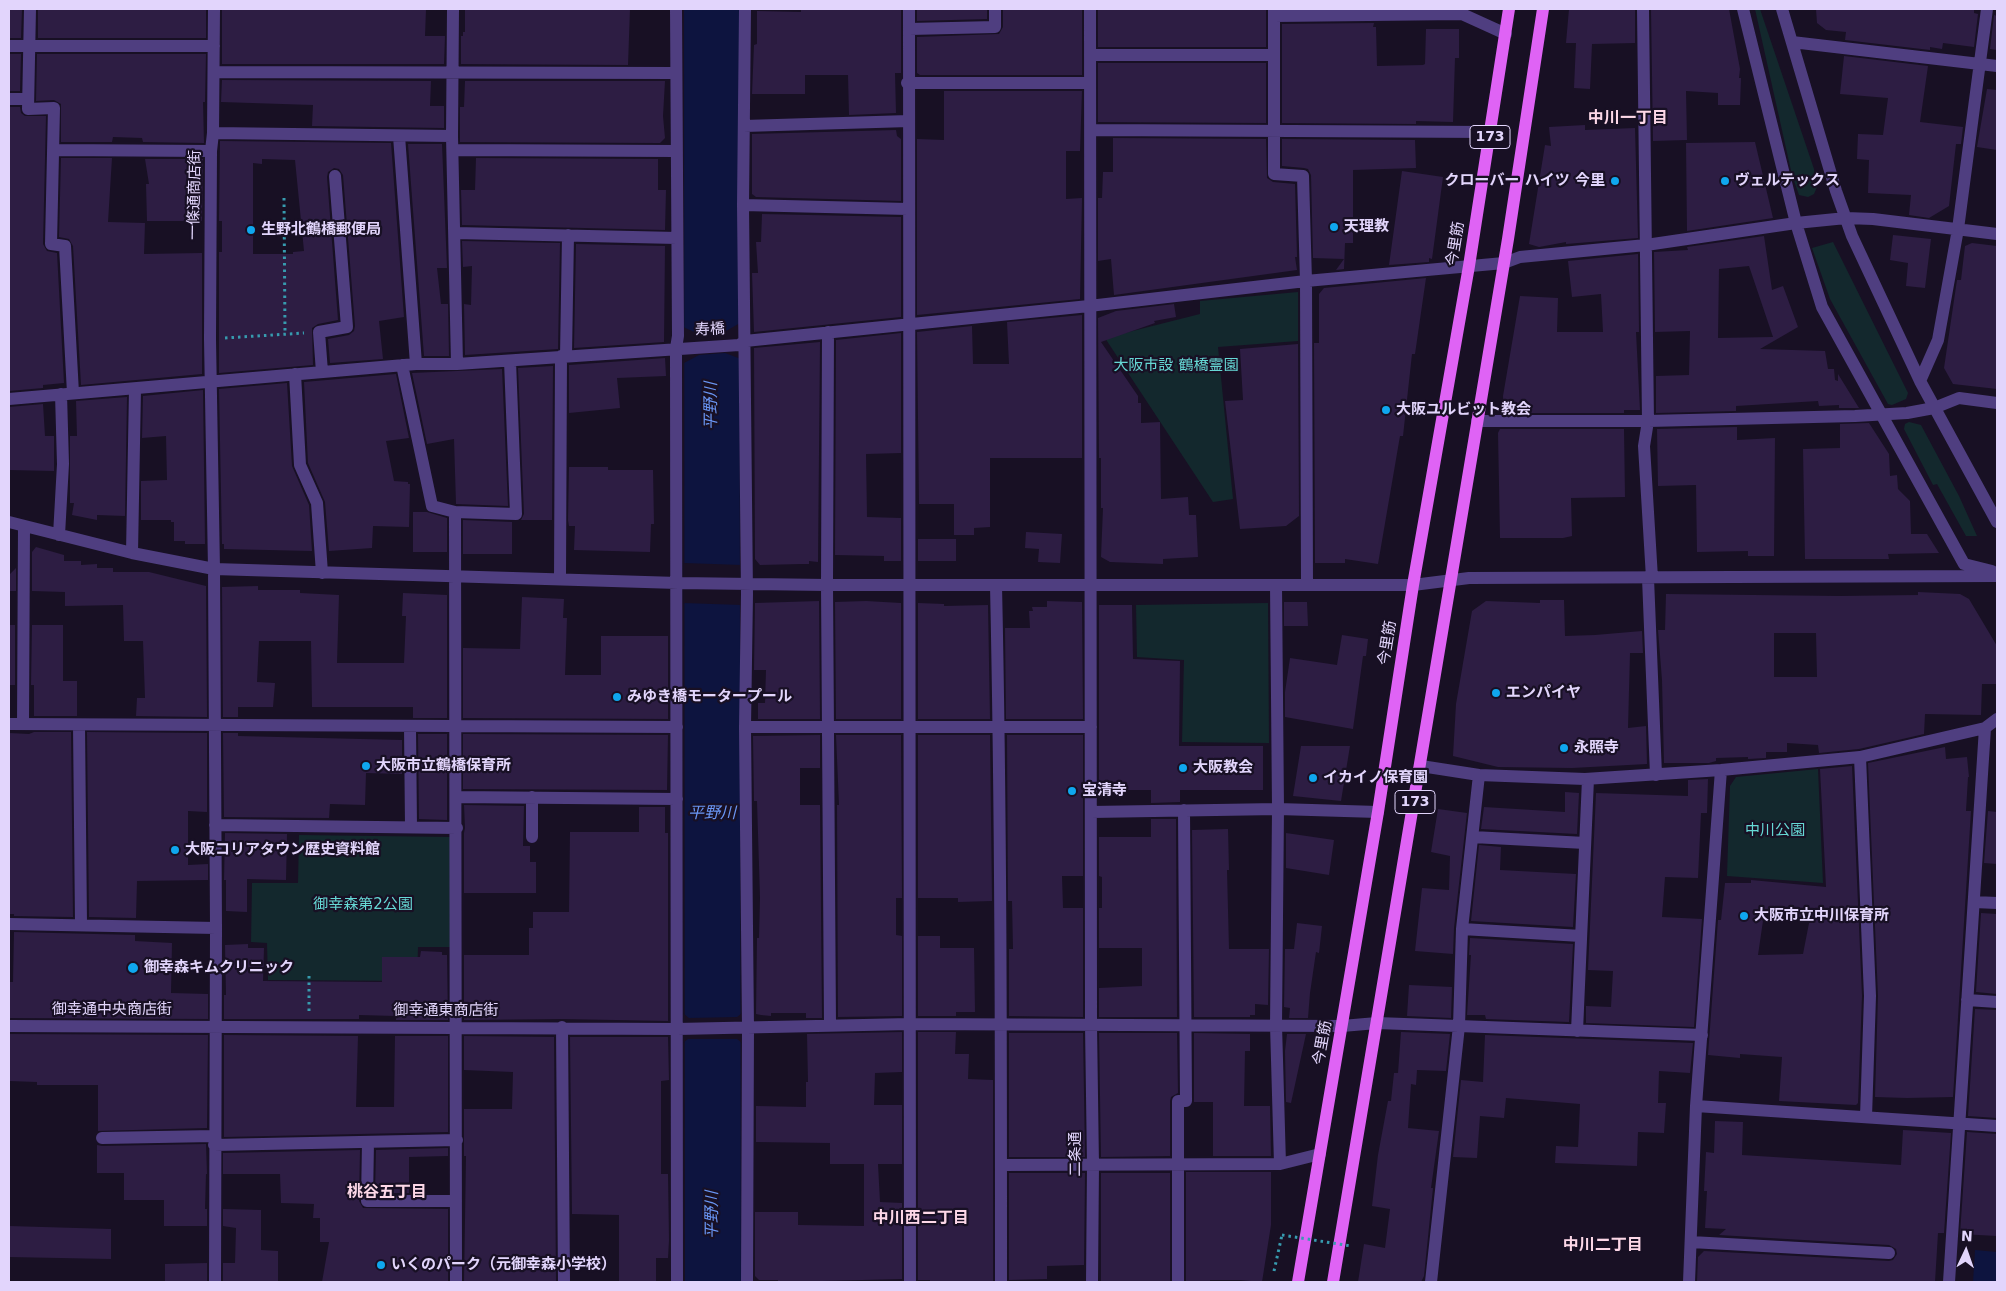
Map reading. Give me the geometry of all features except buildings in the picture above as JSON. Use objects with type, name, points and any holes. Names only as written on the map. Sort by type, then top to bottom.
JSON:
[{"type":"main road","name":"今里筋","points":[[1298,1282],[1378,812],[1413,585],[1469,266],[1510,9]]},
{"type":"main road","name":"173","points":[[1333,1282],[1452,580],[1544,9]]},
{"type":"street","points":[[30,9],[28,109],[54,108],[51,244],[65,246],[67,393],[59,535]]},
{"type":"street","name":"一條通商店街","points":[[214,9],[213,133],[210,151],[210,339],[215,726],[215,1282]]},
{"type":"street","points":[[453,9],[452,136],[454,150],[457,364]]},
{"type":"street","points":[[676,9],[676,238],[678,336],[680,348],[680,583],[677,727],[680,1029],[677,1282]]},
{"type":"street","points":[[745,9],[742,343],[747,1282]]},
{"type":"street","points":[[909,9],[907,83],[909,121],[910,1282]]},
{"type":"street","points":[[909,29],[995,27],[995,9]]},
{"type":"street","name":"二条通","points":[[1090,9],[1092,1282]]},
{"type":"street","points":[[1643,9],[1648,421],[1644,446],[1656,775]]},
{"type":"street","points":[[1744,9],[1796,223],[1822,307],[1964,564],[1997,574]]},
{"type":"street","points":[[1782,9],[1846,218],[1859,252],[1920,381],[1997,522]]},
{"type":"street","points":[[1920,381],[1938,340],[1958,229],[1987,9]]},
{"type":"street","points":[[1307,585],[1306,281],[1303,176],[1274,174],[1274,12],[1462,11],[1506,34]]},
{"type":"street","points":[[1792,42],[1997,66]]},
{"type":"street","points":[[9,46],[214,46]]},
{"type":"street","points":[[1090,55],[1274,55]]},
{"type":"street","points":[[214,72],[452,71],[676,73]]},
{"type":"street","points":[[907,83],[1090,82]]},
{"type":"street","points":[[9,99],[28,99]]},
{"type":"street","points":[[744,126],[909,121]]},
{"type":"street","points":[[1091,130],[1491,132]]},
{"type":"street","points":[[213,133],[452,136]]},
{"type":"street","points":[[398,136],[416,364]]},
{"type":"street","points":[[53,150],[210,151]]},
{"type":"street","points":[[454,150],[676,151]]},
{"type":"street","points":[[322,372],[319,332],[347,327],[335,176]]},
{"type":"street","points":[[743,204],[908,209]]},
{"type":"street","name":"寿橋","points":[[9,399],[402,365],[510,361],[742,343],[908,323],[1089,306],[1306,281],[1504,263],[1520,257],[1646,245],[1796,223],[1846,218],[1997,234]]},
{"type":"street","points":[[454,233],[676,238]]},
{"type":"street","points":[[560,579],[563,356],[568,235]]},
{"type":"street","points":[[828,332],[827,585],[830,1025]]},
{"type":"street","points":[[402,365],[432,506],[456,512],[516,514],[510,361]]},
{"type":"street","points":[[295,374],[300,464],[317,502],[322,572]]},
{"type":"street","points":[[132,553],[135,389]]},
{"type":"street","points":[[1477,421],[1648,421],[1881,414],[1907,413],[1934,408],[1959,398],[1997,403]]},
{"type":"street","points":[[456,512],[456,1282]]},
{"type":"street","points":[[9,522],[132,553],[214,569],[680,583],[827,585],[1413,585],[1469,578],[1997,574]]},
{"type":"street","points":[[23,724],[24,526]]},
{"type":"street","points":[[996,585],[1002,1025],[1001,1282]]},
{"type":"street","points":[[1276,585],[1278,809],[1276,1025],[1280,1164]]},
{"type":"street","points":[[1421,766],[1479,775],[1588,779],[1721,770],[1860,757],[1985,728],[1997,719]]},
{"type":"street","points":[[9,724],[677,727]]},
{"type":"street","points":[[79,725],[81,924]]},
{"type":"street","points":[[410,727],[411,827]]},
{"type":"street","points":[[745,727],[1091,727]]},
{"type":"street","points":[[1950,1282],[1985,728]]},
{"type":"street","points":[[1860,757],[1870,996],[1866,1117]]},
{"type":"street","points":[[1689,1282],[1696,1106],[1721,770]]},
{"type":"street","points":[[1431,1282],[1459,1026],[1462,929],[1479,775]]},
{"type":"street","points":[[1577,1031],[1588,779]]},
{"type":"street","points":[[532,797],[532,837]]},
{"type":"street","points":[[456,798],[677,799]]},
{"type":"street","points":[[1091,812],[1278,809],[1378,812]]},
{"type":"street","points":[[1178,1282],[1178,1101],[1186,1101],[1184,810]]},
{"type":"street","points":[[214,825],[457,828]]},
{"type":"street","points":[[1473,837],[1585,843]]},
{"type":"street","points":[[1974,902],[1997,903]]},
{"type":"street","points":[[9,924],[216,928]]},
{"type":"street","points":[[1462,929],[1581,936]]},
{"type":"street","points":[[1967,1000],[1997,1002]]},
{"type":"street","name":"御幸通東商店街","points":[[215,1026],[680,1029],[910,1024],[1342,1026],[1376,1023],[1702,1035]]},
{"type":"street","name":"御幸通中央商店街","points":[[9,1026],[215,1026]]},
{"type":"street","points":[[562,1027],[564,1282]]},
{"type":"street","points":[[1696,1106],[1997,1126]]},
{"type":"street","points":[[102,1138],[368,1142],[457,1140]]},
{"type":"street","points":[[368,1142],[367,1201],[456,1201]]},
{"type":"street","points":[[1001,1166],[1280,1164],[1320,1154]]},
{"type":"street","points":[[1691,1242],[1889,1253]]},
{"type":"path","points":[[284,198],[285,334]]},
{"type":"path","points":[[210,339],[319,332]]},
{"type":"path","points":[[309,976],[310,1027]]},
{"type":"path","points":[[1274,1271],[1282,1235],[1351,1246]]},
{"type":"green space","points":[[1755,9],[1760,9],[1814,169],[1817,187],[1814,194],[1808,197],[1799,195],[1792,175]]},
{"type":"green space","points":[[1833,242],[1908,393],[1906,399],[1892,405],[1888,404],[1830,299],[1812,248]]},
{"type":"green space","name":"大阪市設 鶴橋霊園","points":[[1298,292],[1298,341],[1218,347],[1233,499],[1213,502],[1105,338],[1200,314],[1200,301]]},
{"type":"green space","points":[[1909,422],[1921,425],[1959,496],[1977,536],[1966,536],[1937,484],[1933,485],[1904,429],[1905,424]]},
{"type":"green space","points":[[1268,603],[1269,743],[1182,742],[1184,660],[1137,657],[1136,605]]},
{"type":"green space","name":"中川公園","points":[[1818,769],[1823,883],[1727,876],[1730,786],[1736,777]]},
{"type":"green space","name":"御幸森第2公園","points":[[299,835],[451,837],[450,947],[418,947],[417,981],[268,980],[267,943],[251,942],[252,883],[298,883]]},
{"type":"water","name":"平野川","points":[[684,9],[739,9],[741,1282],[685,1282]]},
{"type":"water","points":[[1975,1250],[1997,1252],[1997,1282],[1973,1282]]},
{"type":"pier","points":[[740,323],[741,359],[725,353],[699,355],[684,363],[683,327],[699,334],[726,331]]},
{"type":"pier","points":[[684,563],[742,565],[742,605],[683,603]]},
{"type":"pier","points":[[683,1013],[689,1018],[737,1017],[742,1013],[742,1043],[737,1039],[688,1039],[683,1043]]},
{"type":"place","name":"クローバー ハイツ 今里","points":[[1615,181]]},
{"type":"place","name":"ヴェルテックス","points":[[1725,181]]},
{"type":"place","name":"天理教","points":[[1334,227]]},
{"type":"place","name":"生野北鶴橋郵便局","points":[[251,230]]},
{"type":"place","name":"大阪ユルビット教会","points":[[1386,410]]},
{"type":"place","name":"エンパイヤ","points":[[1496,693]]},
{"type":"place","name":"みゆき橋モータープール","points":[[617,697]]},
{"type":"place","name":"永照寺","points":[[1564,748]]},
{"type":"place","name":"大阪市立鶴橋保育所","points":[[366,766]]},
{"type":"place","name":"大阪教会","points":[[1183,768]]},
{"type":"place","name":"イカイノ保育園","points":[[1313,778]]},
{"type":"place","name":"宝清寺","points":[[1072,791]]},
{"type":"place","name":"大阪コリアタウン歴史資料館","points":[[175,850]]},
{"type":"place","name":"大阪市立中川保育所","points":[[1744,916]]},
{"type":"place","name":"御幸森キムクリニック","points":[[133,968]]},
{"type":"place","name":"いくのパーク（元御幸森小学校）","points":[[381,1265]]},
{"type":"district","name":"中川一丁目","points":[[1628,119]]},
{"type":"district","name":"桃谷五丁目","points":[[387,1193]]},
{"type":"district","name":"中川西二丁目","points":[[921,1219]]},
{"type":"district","name":"中川二丁目","points":[[1603,1246]]}]
